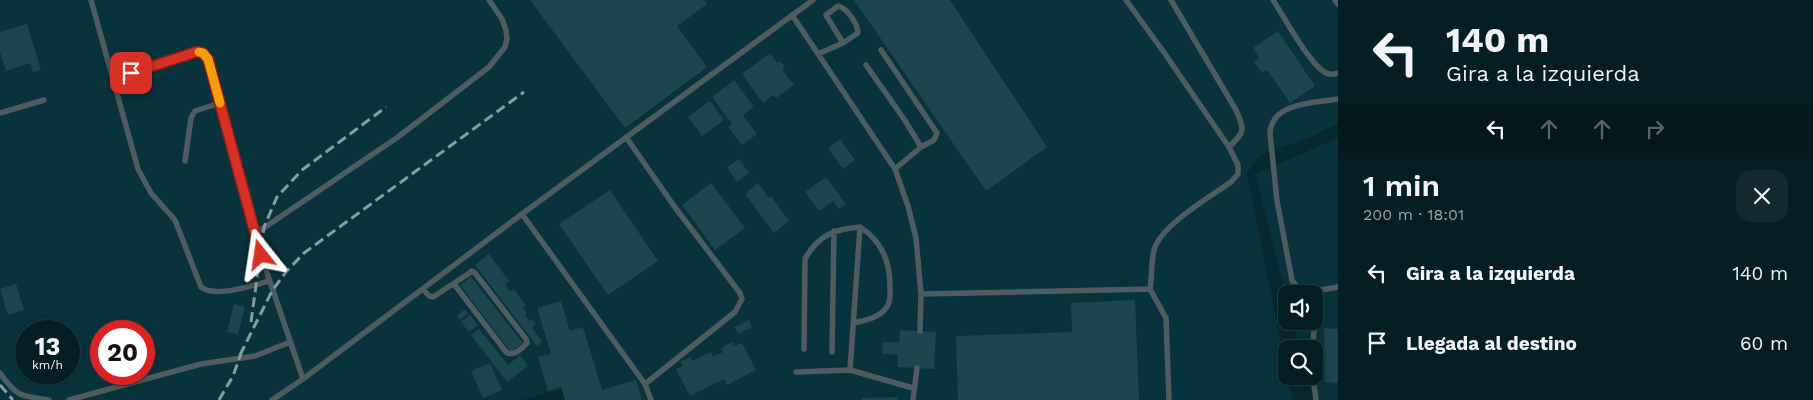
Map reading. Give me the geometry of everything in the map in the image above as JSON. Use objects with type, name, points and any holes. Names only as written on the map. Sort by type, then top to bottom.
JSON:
[{"type":"lane","points":[[91,0],[138,169],[152,193],[175,220],[200,287],[206,291],[216,292],[269,281]]},
{"type":"lane","points":[[255,234],[398,137],[489,67],[505,47],[507,39],[502,20],[489,0]]},
{"type":"lane","points":[[272,400],[303,379],[522,214],[813,0]]},
{"type":"lane","points":[[1126,0],[1229,147],[1238,165],[1238,174],[1231,182],[1170,226],[1154,249],[1150,289],[1166,318],[1169,400]]},
{"type":"lane","points":[[1171,0],[1236,110],[1243,126],[1241,136],[1229,147]]},
{"type":"lane","points":[[1273,0],[1313,62],[1324,72],[1331,75],[1338,73]]},
{"type":"lane","points":[[1335,0],[1338,4]]},
{"type":"lane","points":[[818,54],[843,43],[858,33],[858,28],[844,7],[838,6],[826,15],[843,43]]},
{"type":"lane","points":[[792,15],[895,169],[908,206],[916,238],[921,294],[920,331]]},
{"type":"lane","points":[[881,50],[937,133],[934,140],[920,148],[895,169]]},
{"type":"lane","points":[[131,73],[196,52],[203,53],[208,59],[255,234],[303,379]]},
{"type":"lane","points":[[866,65],[904,119],[920,148]]},
{"type":"lane","points":[[1294,285],[1277,201],[1271,148],[1271,125],[1275,117],[1286,110],[1338,99]]},
{"type":"lane","points":[[0,113],[44,100]]},
{"type":"lane","points":[[185,161],[190,118],[195,111],[220,103]]},
{"type":"lane","points":[[626,137],[674,206],[740,293],[742,299],[735,312],[645,384]]},
{"type":"lane","points":[[522,214],[645,384],[651,400]]},
{"type":"lane","points":[[850,370],[860,227]]},
{"type":"lane","points":[[804,349],[804,259],[811,247],[834,231],[860,227],[869,232],[882,248],[888,262],[890,296],[888,305],[877,316],[854,323]]},
{"type":"lane","points":[[832,352],[834,231]]},
{"type":"lane","points":[[423,289],[429,296],[433,297],[472,271],[526,339],[527,343],[525,346],[514,354],[506,352],[454,284]]},
{"type":"lane","points":[[1323,289],[1338,287]]},
{"type":"lane","points":[[921,294],[1150,289]]},
{"type":"lane","points":[[68,400],[201,364],[255,356],[290,342]]},
{"type":"lane","points":[[913,400],[916,368]]},
{"type":"lane","points":[[796,372],[850,370],[913,388]]},
{"type":"lane","points":[[0,373],[15,392],[24,396],[49,400]]},
{"type":"lane","points":[[1314,385],[1316,400]]},
{"type":"shaded area","points":[[0,0],[1338,0],[1338,123],[1311,137],[1260,155],[1247,173],[1280,340],[1278,340],[1278,385],[1290,385],[1293,400],[565,400],[561,389],[522,400],[0,400]]},
{"type":"shaded area","points":[[1338,138],[1338,400],[1313,400],[1309,385],[1323,385],[1323,340],[1298,340],[1295,330],[1323,330],[1323,285],[1283,285],[1255,174]]},
{"type":"building","points":[[530,0],[704,0],[707,4],[677,26],[707,67],[625,128]]},
{"type":"building","points":[[854,0],[950,0],[1047,147],[986,191]]},
{"type":"building","points":[[27,24],[41,70],[33,72],[30,63],[6,71],[0,52],[0,32]]},
{"type":"building","points":[[1278,31],[1315,86],[1290,103],[1267,70],[1262,73],[1254,62],[1259,58],[1253,48]]},
{"type":"building","points":[[770,53],[777,63],[780,61],[785,67],[782,70],[794,85],[776,98],[773,95],[763,103],[742,74]]},
{"type":"building","points":[[734,80],[754,107],[743,115],[757,134],[742,145],[728,127],[732,124],[712,97]]},
{"type":"building","points":[[710,101],[724,120],[702,136],[688,117]]},
{"type":"building","points":[[840,139],[855,160],[843,169],[828,148]]},
{"type":"building","points":[[739,159],[749,173],[737,182],[727,167]]},
{"type":"building","points":[[826,177],[846,204],[839,209],[833,201],[819,211],[805,192]]},
{"type":"building","points":[[711,183],[745,228],[715,250],[682,205]]},
{"type":"building","points":[[758,183],[769,198],[771,196],[789,221],[774,233],[745,194]]},
{"type":"building","points":[[610,190],[658,261],[608,295],[559,224]]},
{"type":"building","points":[[489,254],[509,281],[505,285],[510,291],[514,289],[526,306],[523,308],[527,313],[525,315],[536,324],[532,327],[542,342],[537,346],[475,265]]},
{"type":"building","points":[[471,277],[523,343],[511,352],[460,285]]},
{"type":"building","points":[[16,284],[24,310],[8,315],[0,289]]},
{"type":"building","points":[[1135,300],[1139,400],[958,400],[956,336],[1072,332],[1071,303]]},
{"type":"building","points":[[561,301],[570,331],[583,327],[602,390],[636,380],[642,400],[565,400],[561,387],[548,391],[538,357],[551,354],[537,308]]},
{"type":"building","points":[[234,304],[245,307],[238,334],[227,332]]},
{"type":"building","points":[[465,309],[468,313],[460,320],[457,316]]},
{"type":"building","points":[[470,315],[478,325],[469,332],[461,322]]},
{"type":"building","points":[[749,320],[752,327],[738,334],[735,327]]},
{"type":"building","points":[[1324,328],[1338,329],[1338,383],[1325,382]]},
{"type":"building","points":[[479,329],[508,365],[520,355],[528,366],[507,382],[471,335]]},
{"type":"building","points":[[900,330],[936,332],[934,369],[898,367],[898,355],[882,354],[883,342],[899,342]]},
{"type":"building","points":[[732,342],[734,346],[742,343],[756,370],[727,385],[724,379],[690,396],[676,369],[683,366],[681,361],[690,357],[692,361],[711,352],[713,357],[723,352],[721,348]]},
{"type":"building","points":[[490,363],[502,390],[483,398],[471,371]]},
{"type":"building","points":[[898,397],[897,400],[862,400],[862,398]]},
{"type":"railway","points":[[240,355],[272,291],[286,272],[304,253],[524,92]]},
{"type":"railway","points":[[251,322],[264,227],[277,197],[302,170],[386,107]]},
{"type":"railway","points":[[219,400],[233,376],[243,348]]},
{"type":"railway","points":[[0,385],[13,400]]},
{"type":"slow traffic","points":[[199,52],[203,53],[208,59],[220,103]]},
{"type":"route","points":[[131,73],[196,52],[203,53],[208,59],[261,255]]}]
